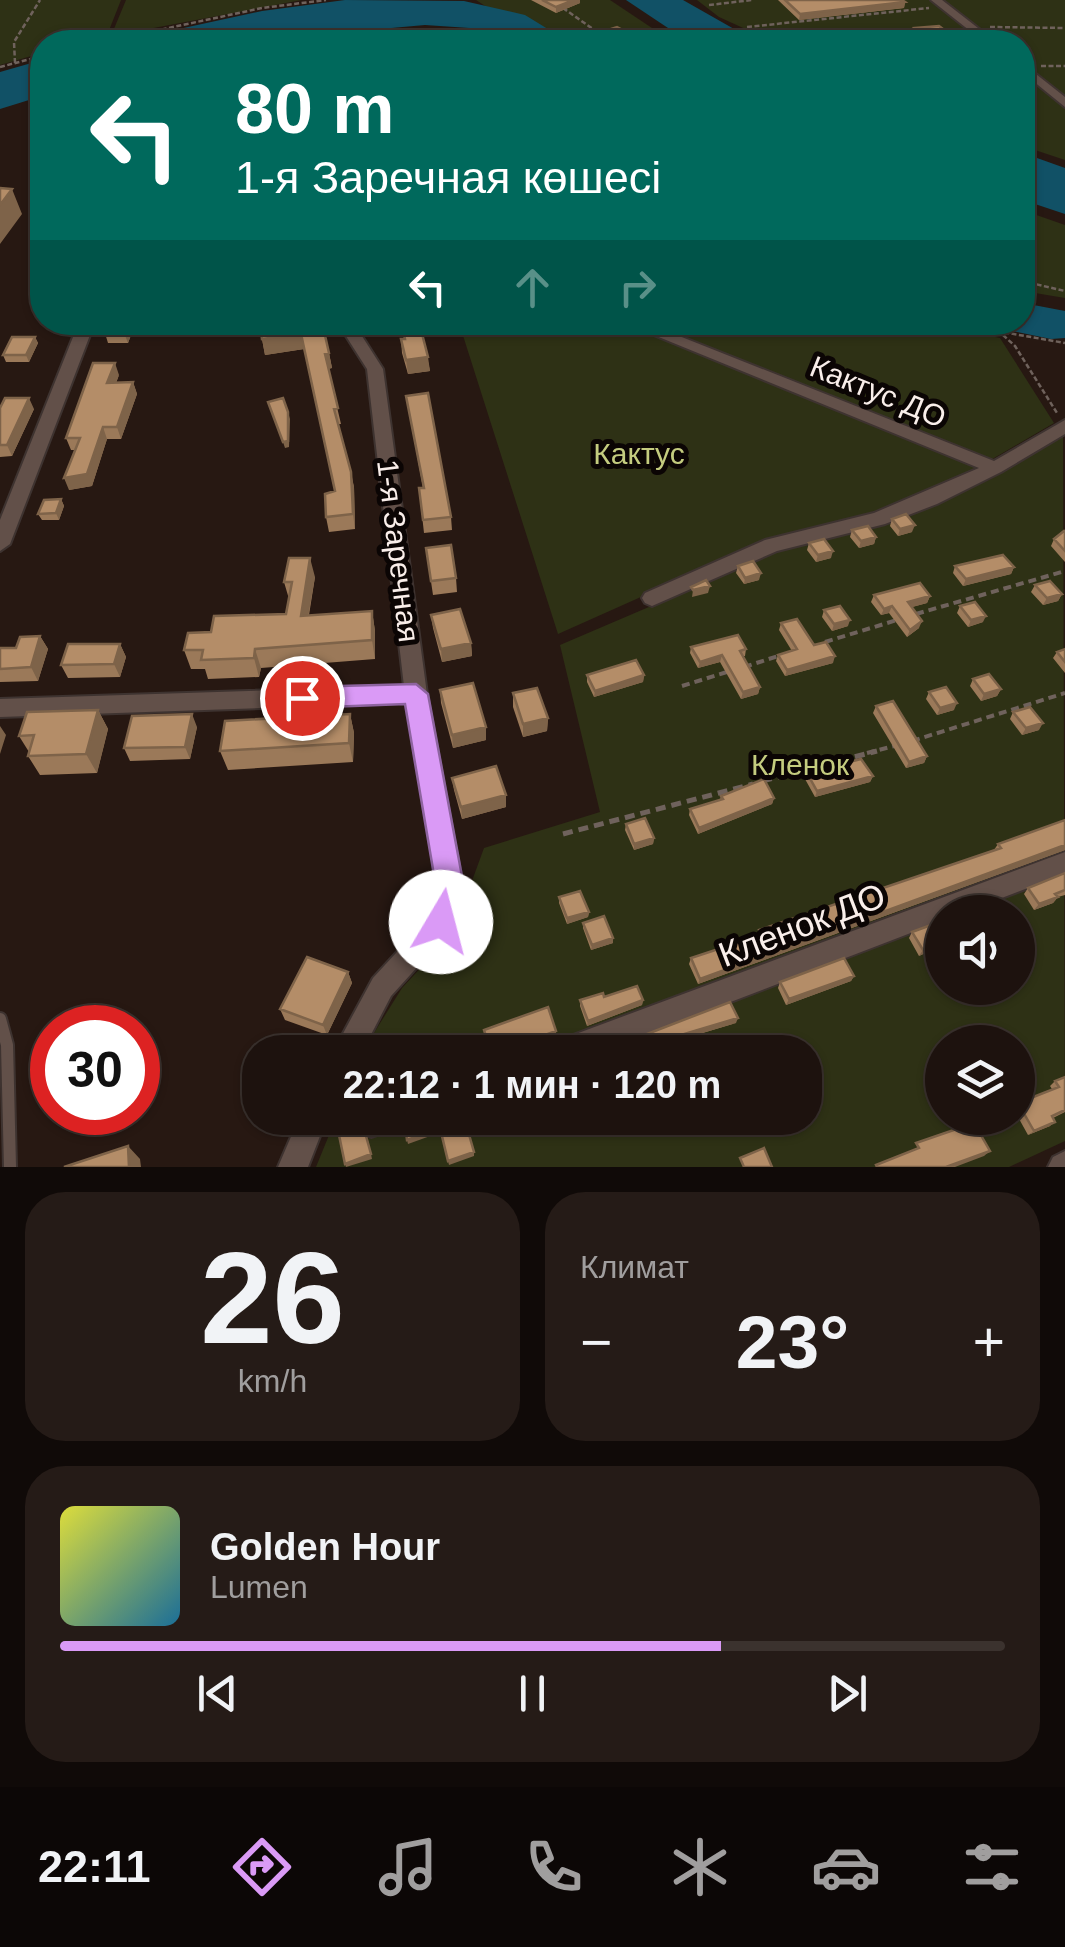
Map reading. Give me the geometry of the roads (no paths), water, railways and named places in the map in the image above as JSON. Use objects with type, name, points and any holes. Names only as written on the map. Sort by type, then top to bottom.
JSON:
[{"type":"street","points":[[940,4],[972,30]]},
{"type":"street","points":[[1035,77],[1065,104]]},
{"type":"street","points":[[0,544],[82,335]]},
{"type":"street","name":"1-я Заречная","points":[[353,335],[375,369],[416,694],[450,887],[433,934],[382,988],[356,1035]]},
{"type":"street","name":"Кактус ДО","points":[[661,335],[996,468]]},
{"type":"street","points":[[652,598],[772,546],[878,519],[996,468],[1065,426]]},
{"type":"street","points":[[0,708],[416,694]]},
{"type":"street","name":"Кленок ДО","points":[[612,1035],[840,952],[1065,863]]},
{"type":"street","points":[[293,1167],[306,1135]]},
{"type":"lane","points":[[0,1019],[7,1045],[10,1167]]},
{"type":"water","points":[[345,0],[464,1],[525,15],[549,30],[425,25],[369,30],[174,30],[262,11]]},
{"type":"water","points":[[626,0],[683,0],[736,30],[671,30]]},
{"type":"water","points":[[30,63],[30,100],[0,109],[0,72]]},
{"type":"water","points":[[1035,157],[1065,168],[1065,214],[1035,204]]},
{"type":"water","points":[[1035,305],[1065,311],[1065,338],[1032,335],[1035,335]]},
{"type":"park label","name":"Кактус","points":[[639,454]]},
{"type":"park label","name":"Кленок","points":[[800,765]]}]
